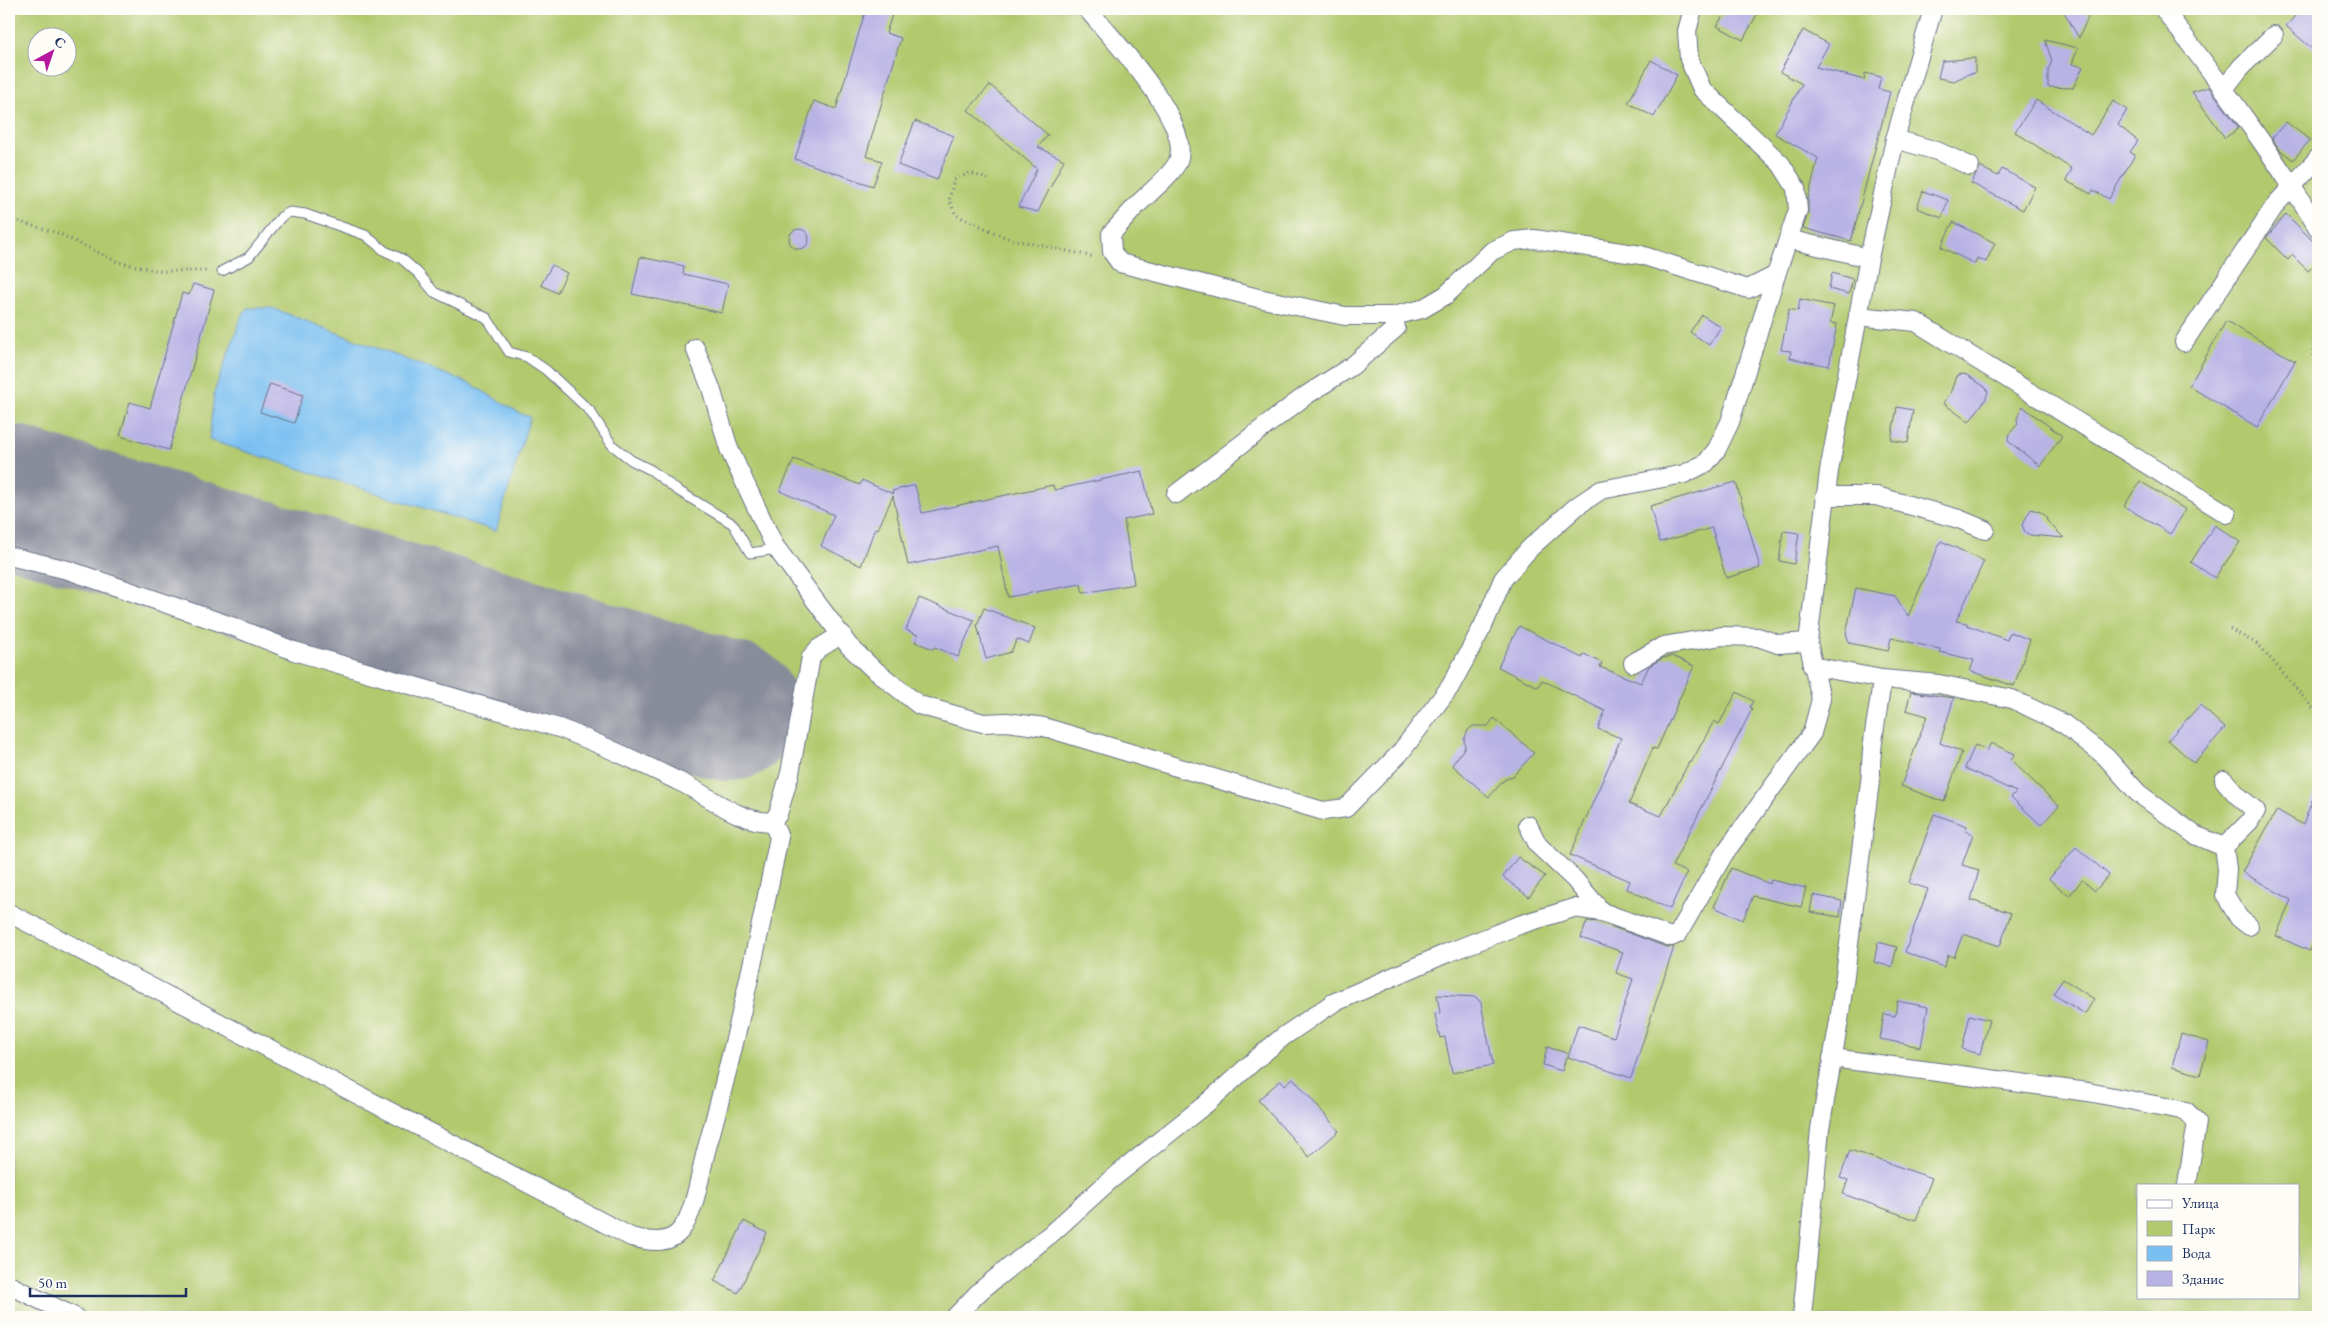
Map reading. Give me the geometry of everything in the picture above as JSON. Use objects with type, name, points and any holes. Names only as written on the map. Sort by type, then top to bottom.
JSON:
[{"type":"street","points":[[1087,9],[1144,78],[1169,112],[1176,129],[1179,144],[1178,161],[1111,234],[1112,252],[1120,262],[1258,298],[1345,316],[1394,316],[1422,309],[1446,295],[1492,251],[1514,242],[1534,239],[1641,255],[1748,289],[1776,275]]},
{"type":"street","points":[[695,348],[712,388],[729,449],[777,550],[810,596],[850,646],[871,667],[919,705],[983,723],[1007,722],[1044,727],[1323,811],[1346,808],[1400,753],[1450,687],[1483,626],[1503,579],[1530,548],[1577,506],[1601,490],[1684,474],[1706,463],[1730,422],[1798,210],[1796,188],[1781,164],[1702,89],[1689,58],[1688,31],[1693,9]]},
{"type":"street","points":[[954,1317],[980,1291],[1053,1232],[1108,1182],[1207,1103],[1255,1060],[1284,1036],[1333,1003],[1431,960],[1519,925],[1574,908],[1602,912],[1671,937],[1678,934],[1724,854],[1812,733],[1821,699],[1808,642],[1825,496],[1868,258],[1895,138],[1933,9]]},
{"type":"street","points":[[2166,9],[2165,11],[2224,88],[2293,187],[2318,228]]},
{"type":"street","points":[[2224,88],[2241,67],[2274,35]]},
{"type":"street","points":[[1895,138],[1936,151],[1970,166]]},
{"type":"street","points":[[2184,342],[2276,204],[2318,158]]},
{"type":"street","points":[[1788,239],[1868,258]]},
{"type":"street","points":[[1176,494],[1305,396],[1365,356],[1396,328],[1394,316]]},
{"type":"street","points":[[1858,316],[1916,322],[2227,514]]},
{"type":"street","points":[[1825,496],[1876,496],[1959,519],[1985,530]]},
{"type":"street","points":[[9,556],[76,573],[294,651],[559,728],[680,781],[726,808],[757,822],[772,822]]},
{"type":"street","points":[[772,822],[778,814],[790,773],[811,657],[818,649],[842,634]]},
{"type":"street","points":[[1633,663],[1663,646],[1722,636],[1758,637],[1778,644],[1808,642]]},
{"type":"street","points":[[1812,666],[1882,679],[1940,684],[2012,699],[2064,724],[2106,757],[2138,793],[2195,835],[2224,847]]},
{"type":"street","points":[[1802,1317],[1820,1129],[1839,1021],[1871,774],[1870,748],[1879,710],[1882,679]]},
{"type":"street","points":[[2224,780],[2236,795],[2256,811],[2224,847]]},
{"type":"street","points":[[9,912],[631,1237],[656,1242],[680,1232],[687,1220],[723,1092],[779,837],[772,822]]},
{"type":"street","points":[[1528,825],[1538,845],[1574,878],[1602,912]]},
{"type":"street","points":[[2224,847],[2227,869],[2225,895],[2239,918],[2249,926]]},
{"type":"street","points":[[1832,1058],[2088,1092],[2186,1111],[2198,1122],[2187,1184]]},
{"type":"street","points":[[9,1285],[75,1317]]},
{"type":"lane","points":[[222,271],[249,257],[267,232],[281,217],[290,212],[305,214],[365,235],[385,251],[402,259],[418,272],[434,292],[487,318],[509,352],[527,357],[546,370],[590,411],[612,445],[631,460],[651,470],[678,490],[733,524],[750,553],[777,550]]},
{"type":"path","points":[[988,179],[970,173],[954,180],[949,200],[956,215],[1007,238],[1120,262]]},
{"type":"path","points":[[9,218],[58,233],[118,262],[159,272],[222,271]]},
{"type":"path","points":[[2318,315],[2314,323],[2315,374],[2318,387]]},
{"type":"path","points":[[2230,628],[2259,645],[2318,714]]},
{"type":"green space","points":[[9,9],[2318,9],[2318,1317],[9,1317]]},
{"type":"water","points":[[247,308],[272,308],[471,384],[521,414],[530,417],[496,531],[209,440],[214,393],[241,318]]},
{"type":"water","points":[[10,426],[24,426],[57,443],[95,456],[97,464],[88,481],[82,481],[40,465],[9,449]]},
{"type":"building","points":[[866,9],[894,9],[886,33],[901,38],[866,156],[882,161],[873,186],[795,159],[814,101],[836,109]]},
{"type":"building","points":[[1727,9],[1760,9],[1743,40],[1717,26]]},
{"type":"building","points":[[2062,9],[2084,9],[2088,17],[2079,38]]},
{"type":"building","points":[[2301,9],[2318,9],[2318,54],[2286,26]]},
{"type":"building","points":[[1803,30],[1829,44],[1816,67],[1864,80],[1865,73],[1881,77],[1878,89],[1890,92],[1851,241],[1803,228],[1808,213],[1808,199],[1818,158],[1775,134],[1802,84],[1780,72]]},
{"type":"building","points":[[2045,40],[2078,48],[2072,64],[2083,67],[2073,88],[2048,87],[2048,70],[2052,61]]},
{"type":"building","points":[[1975,58],[1975,73],[1968,74],[1954,81],[1938,78],[1942,61]]},
{"type":"building","points":[[1651,60],[1677,75],[1654,117],[1628,103]]},
{"type":"building","points":[[990,85],[1048,135],[1038,147],[1064,160],[1038,212],[1018,207],[1037,169],[968,110]]},
{"type":"building","points":[[2209,87],[2239,128],[2225,138],[2192,92]]},
{"type":"building","points":[[2036,100],[2091,135],[2113,101],[2127,110],[2118,125],[2138,141],[2130,152],[2135,155],[2109,199],[2093,190],[2091,194],[2066,181],[2072,169],[2015,132]]},
{"type":"building","points":[[915,121],[954,136],[937,180],[898,165]]},
{"type":"building","points":[[2286,122],[2310,140],[2293,160],[2279,149],[2272,138]]},
{"type":"building","points":[[1980,167],[1998,176],[2002,169],[2035,187],[2023,210],[1971,183]]},
{"type":"building","points":[[1923,191],[1948,200],[1942,218],[1917,208]]},
{"type":"building","points":[[2286,214],[2318,246],[2318,262],[2308,271],[2292,255],[2288,260],[2266,238]]},
{"type":"building","points":[[1953,222],[1995,243],[1986,262],[1977,258],[1975,264],[1941,247]]},
{"type":"building","points":[[799,229],[806,232],[809,239],[806,246],[799,249],[792,246],[789,239],[792,232]]},
{"type":"building","points":[[640,257],[684,266],[683,274],[728,284],[722,313],[632,294]]},
{"type":"building","points":[[552,265],[567,273],[557,293],[541,285]]},
{"type":"building","points":[[1832,273],[1853,279],[1849,294],[1829,289]]},
{"type":"building","points":[[193,284],[214,290],[169,450],[120,436],[130,402],[150,408],[182,293],[189,295]]},
{"type":"building","points":[[1800,299],[1834,306],[1830,323],[1837,324],[1829,366],[1790,358],[1791,351],[1781,350],[1789,309],[1798,311]]},
{"type":"building","points":[[1702,315],[1721,327],[1709,345],[1690,332]]},
{"type":"building","points":[[2226,321],[2295,361],[2257,427],[2189,386]]},
{"type":"building","points":[[1967,375],[1985,387],[1988,392],[1985,400],[1969,422],[1943,403],[1950,394],[1956,376]]},
{"type":"building","points":[[270,384],[303,395],[294,423],[260,412]]},
{"type":"building","points":[[2022,406],[2062,436],[2040,466],[2008,441],[2009,434],[2018,424],[2017,419]]},
{"type":"building","points":[[1897,407],[1913,410],[1908,443],[1891,440]]},
{"type":"building","points":[[794,459],[860,485],[862,480],[893,494],[892,491],[915,485],[922,513],[1053,485],[1054,490],[1142,471],[1152,514],[1124,520],[1134,584],[1083,593],[1081,584],[1008,597],[998,546],[908,565],[893,496],[878,529],[875,528],[861,566],[821,546],[834,515],[780,491]]},
{"type":"building","points":[[2140,481],[2186,510],[2170,534],[2124,506]]},
{"type":"building","points":[[1736,482],[1760,568],[1726,578],[1712,528],[1660,542],[1650,506]]},
{"type":"building","points":[[2031,509],[2041,512],[2046,516],[2047,521],[2064,538],[2030,535],[2025,532],[2022,525]]},
{"type":"building","points":[[2215,525],[2240,542],[2215,578],[2191,562]]},
{"type":"building","points":[[1783,531],[1799,533],[1794,564],[1779,561]]},
{"type":"building","points":[[1941,541],[1984,561],[1956,621],[1967,623],[1967,625],[2007,640],[2010,632],[2030,640],[2014,686],[1970,671],[1974,660],[1940,652],[1940,649],[1891,638],[1888,651],[1849,643],[1846,633],[1856,588],[1895,596],[1908,616]]},
{"type":"building","points":[[919,598],[974,620],[958,657],[935,647],[933,649],[915,642],[918,635],[906,630]]},
{"type":"building","points":[[984,608],[1035,628],[1029,644],[1017,639],[1011,652],[986,659],[977,625]]},
{"type":"building","points":[[1519,626],[1582,658],[1584,654],[1602,663],[1600,667],[1641,683],[1649,666],[1663,658],[1672,656],[1694,666],[1657,749],[1653,748],[1629,804],[1661,816],[1689,762],[1691,763],[1714,721],[1719,724],[1737,692],[1753,701],[1750,707],[1752,709],[1672,866],[1687,872],[1670,909],[1627,889],[1630,881],[1570,855],[1621,738],[1598,729],[1605,711],[1542,680],[1538,687],[1498,667]]},
{"type":"building","points":[[1911,692],[1954,698],[1940,743],[1962,752],[1944,802],[1901,786],[1927,716],[1906,710]]},
{"type":"building","points":[[2200,705],[2225,728],[2194,763],[2168,740]]},
{"type":"building","points":[[1494,718],[1534,753],[1513,776],[1504,780],[1489,797],[1452,765],[1465,747],[1464,740],[1468,730],[1473,726],[1488,726]]},
{"type":"building","points":[[1991,743],[2015,754],[2011,760],[2059,806],[2041,825],[2011,797],[2016,792],[1965,768],[1975,745],[1987,750]]},
{"type":"building","points":[[2316,790],[2318,790],[2318,898],[2313,913],[2318,916],[2318,931],[2310,951],[2276,936],[2291,900],[2242,872],[2277,810],[2303,825]]},
{"type":"building","points":[[1934,814],[1967,826],[1965,831],[1973,834],[1962,865],[1979,870],[1971,900],[2011,913],[2000,946],[1963,934],[1954,957],[1948,955],[1944,967],[1905,952],[1928,889],[1909,883]]},
{"type":"building","points":[[2076,847],[2109,875],[2095,891],[2082,880],[2069,896],[2049,879]]},
{"type":"building","points":[[1518,857],[1545,876],[1529,897],[1503,877]]},
{"type":"building","points":[[1731,868],[1770,884],[1771,880],[1806,888],[1801,907],[1753,896],[1743,920],[1714,907]]},
{"type":"building","points":[[1813,895],[1842,901],[1840,917],[1810,912]]},
{"type":"building","points":[[1587,921],[1599,922],[1667,947],[1674,947],[1631,1078],[1568,1057],[1578,1025],[1614,1037],[1633,979],[1616,973],[1623,952],[1581,938]]},
{"type":"building","points":[[1878,942],[1897,947],[1892,967],[1874,962]]},
{"type":"building","points":[[2063,979],[2094,999],[2085,1014],[2053,994]]},
{"type":"building","points":[[1437,995],[1476,997],[1481,1003],[1493,1065],[1452,1073],[1445,1037],[1440,1038],[1435,1014],[1440,1013]]},
{"type":"building","points":[[1897,1001],[1928,1007],[1921,1047],[1880,1039],[1884,1014],[1895,1016]]},
{"type":"building","points":[[1970,1015],[1989,1020],[1980,1054],[1962,1049]]},
{"type":"building","points":[[2181,1034],[2209,1042],[2200,1075],[2172,1067]]},
{"type":"building","points":[[1547,1047],[1567,1053],[1562,1071],[1543,1065]]},
{"type":"building","points":[[1293,1078],[1339,1131],[1309,1157],[1258,1100],[1281,1080],[1285,1085]]},
{"type":"building","points":[[1850,1150],[1932,1178],[1916,1220],[1843,1194],[1848,1180],[1840,1178]]},
{"type":"building","points":[[744,1221],[767,1233],[738,1293],[714,1281]]},
{"type":"runway","points":[[9,495],[729,711]]}]
